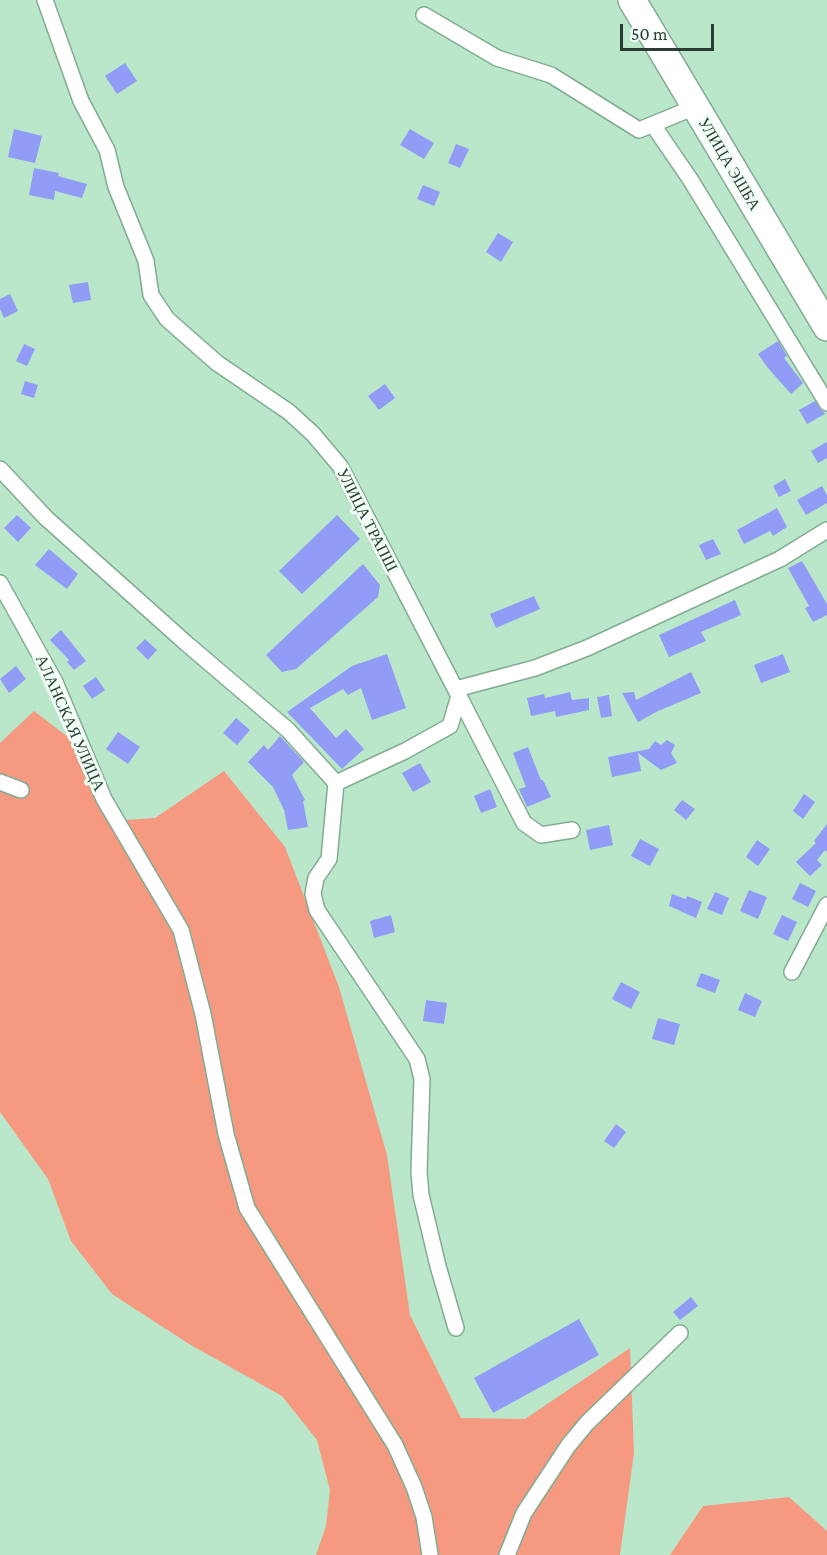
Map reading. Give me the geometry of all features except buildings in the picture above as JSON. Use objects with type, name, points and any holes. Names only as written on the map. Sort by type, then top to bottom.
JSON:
[{"type":"highway","name":"УЛИЦА ЭШБА","points":[[632,0],[827,327]]},
{"type":"street","name":"УЛИЦА ТРАПШ","points":[[45,0],[81,101],[107,150],[116,187],[146,261],[151,295],[166,318],[217,363],[289,412],[313,434],[340,466],[524,823],[541,835],[572,830]]},
{"type":"street","points":[[424,15],[497,58],[551,75],[639,130],[695,107]]},
{"type":"street","points":[[653,124],[690,179],[827,403]]},
{"type":"street","points":[[0,469],[46,518],[187,644],[288,730],[336,783],[329,859],[316,879],[313,894],[317,910],[417,1059],[422,1078],[419,1172],[421,1195],[456,1328]]},
{"type":"street","points":[[336,783],[405,751],[450,726],[458,693],[587,648],[780,559],[827,530]]},
{"type":"street","name":"АЛАНСКАЯ УЛИЦА","points":[[0,583],[55,682],[104,799],[181,930],[203,1014],[226,1134],[247,1208],[395,1444],[424,1517],[430,1555]]},
{"type":"street","points":[[0,782],[21,790]]},
{"type":"street","points":[[792,972],[827,904]]},
{"type":"street","points":[[507,1555],[524,1513],[568,1446],[587,1423],[680,1333]]},
{"type":"shaded area","points":[[34,711],[68,737],[109,821],[155,818],[224,771],[285,847],[339,987],[387,1155],[410,1315],[461,1418],[525,1419],[630,1348],[634,1453],[620,1555],[316,1555],[326,1526],[330,1490],[317,1440],[282,1396],[189,1344],[112,1294],[71,1241],[48,1179],[0,1112],[0,743]]},
{"type":"shaded area","points":[[789,1497],[827,1531],[827,1555],[670,1555],[703,1506]]}]
